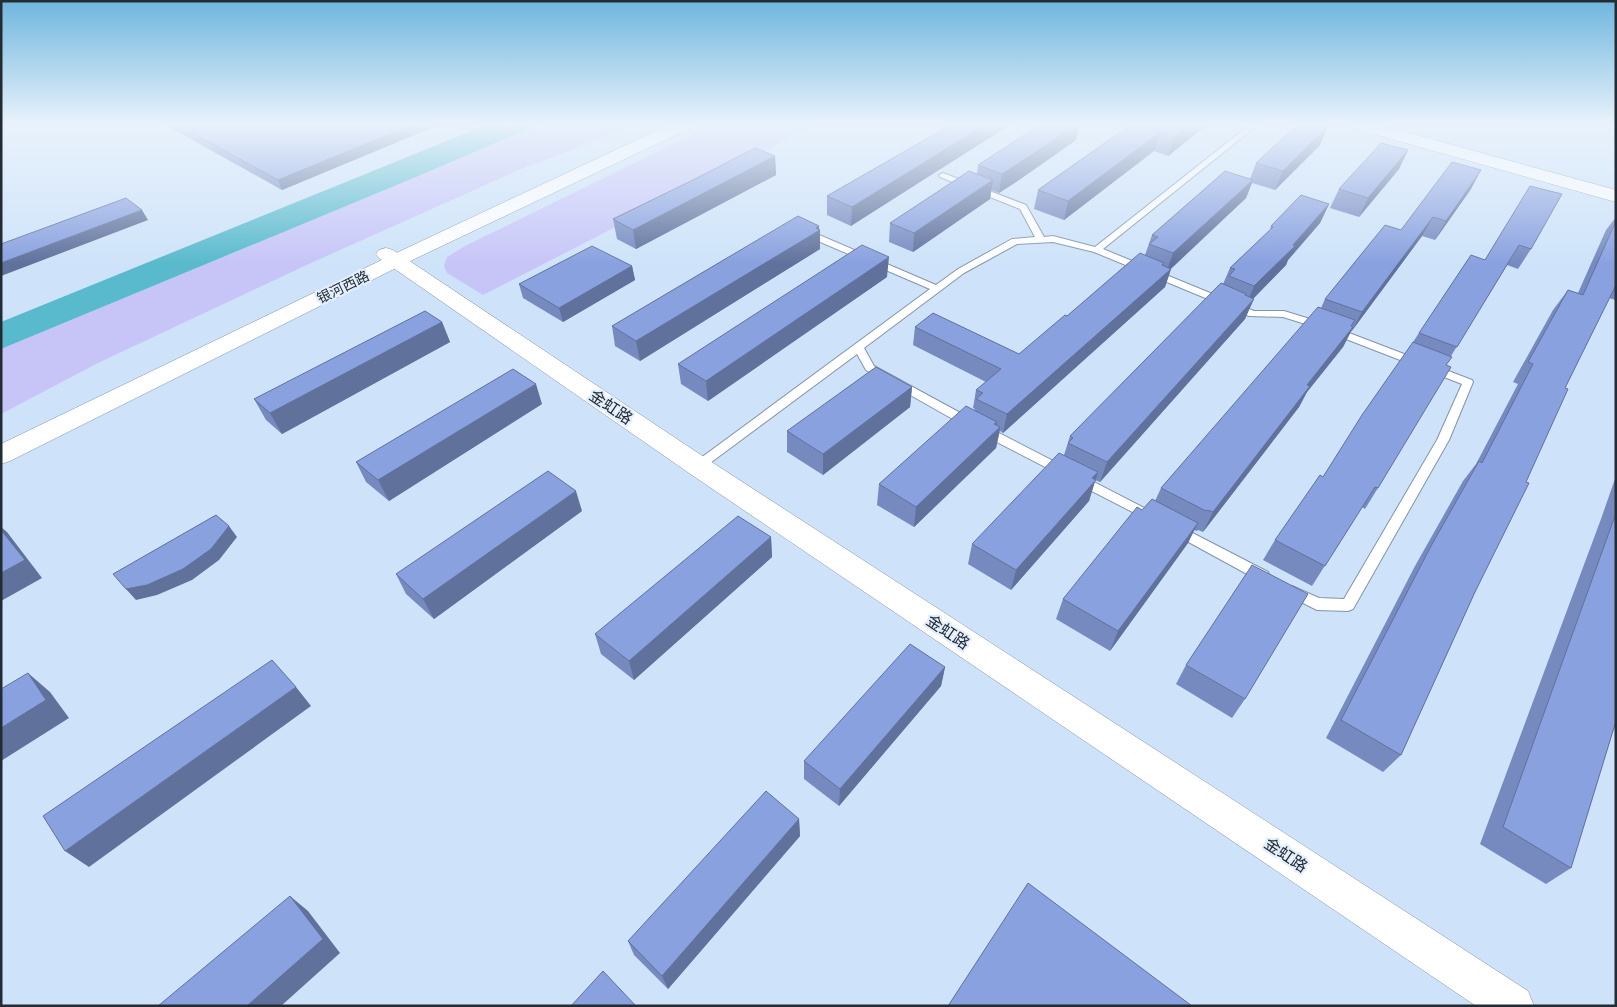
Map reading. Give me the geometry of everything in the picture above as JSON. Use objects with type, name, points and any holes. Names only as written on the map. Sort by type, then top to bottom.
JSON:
[{"type":"main road","name":"银河西路","points":[[1,444],[573,170]]},
{"type":"main road","name":"银河西路","points":[[1,455],[391,257],[583,170]]},
{"type":"main road","points":[[1523,170],[1616,196]]},
{"type":"main road","points":[[1566,170],[1616,184]]},
{"type":"main road","name":"金虹路","points":[[391,257],[698,466],[1513,1006]]},
{"type":"lane","points":[[1097,250],[1197,170]]},
{"type":"lane","points":[[943,175],[1023,206],[1041,240]]},
{"type":"lane","points":[[807,233],[937,289]]},
{"type":"lane","points":[[698,466],[858,347],[961,271],[1015,241],[1053,239],[1097,250],[1253,314],[1284,314],[1319,325],[1468,382],[1443,440],[1348,605],[1317,604],[962,419],[870,368],[858,347]]},
{"type":"shaded area","points":[[375,170],[432,170],[1,349],[1,322]]},
{"type":"shaded area","points":[[432,170],[519,170],[311,263],[98,363],[1,414],[1,349]]},
{"type":"shaded area","points":[[620,170],[726,170],[483,295],[447,273],[444,266],[447,257],[465,246]]},
{"type":"building","points":[[260,170],[302,170],[278,180]]},
{"type":"building","points":[[712,170],[748,170],[633,230],[613,219]]},
{"type":"building","points":[[872,170],[912,170],[852,207],[827,196]]},
{"type":"building","points":[[991,170],[1008,170],[1002,174]]},
{"type":"building","points":[[1066,170],[1109,170],[1068,201],[1038,190]]},
{"type":"building","points":[[1356,170],[1391,170],[1368,198],[1339,189]]},
{"type":"building","points":[[1446,170],[1481,170],[1446,221],[1433,217],[1362,312],[1325,299],[1385,225],[1401,230]]},
{"type":"building","points":[[969,171],[993,180],[914,233],[890,223]]},
{"type":"building","points":[[1225,171],[1253,180],[1173,253],[1149,244],[1158,237],[1152,235]]},
{"type":"building","points":[[1530,186],[1562,194],[1531,249],[1519,245],[1457,347],[1419,333],[1471,255],[1485,260]]},
{"type":"building","points":[[1301,195],[1329,204],[1293,245],[1295,246],[1254,286],[1229,276],[1235,269],[1230,268],[1273,227],[1271,226]]},
{"type":"building","points":[[126,198],[142,210],[1,263],[1,244]]},
{"type":"building","points":[[798,216],[819,226],[816,228],[820,230],[636,341],[612,326]]},
{"type":"building","points":[[1616,221],[1616,285],[1565,388],[1568,389],[1526,482],[1529,483],[1475,592],[1401,755],[1341,720],[1431,546],[1479,461],[1482,463],[1533,364],[1528,362],[1568,290],[1583,295]]},
{"type":"building","points":[[862,245],[889,257],[706,381],[678,364]]},
{"type":"building","points":[[592,246],[632,266],[559,308],[519,284]]},
{"type":"building","points":[[1140,253],[1164,263],[1162,265],[1171,269],[1007,414],[976,399],[983,393],[976,390],[1001,369],[915,327],[933,313],[1019,354],[1065,315],[1067,316]]},
{"type":"building","points":[[1221,283],[1254,299],[1107,462],[1068,443],[1073,438],[1070,436]]},
{"type":"building","points":[[1318,307],[1355,320],[1351,326],[1353,327],[1307,385],[1310,386],[1213,512],[1206,511],[1161,488]]},
{"type":"building","points":[[425,311],[442,322],[270,413],[254,399]]},
{"type":"building","points":[[1413,342],[1452,357],[1446,365],[1451,367],[1378,488],[1375,487],[1325,566],[1275,540],[1320,475],[1323,477],[1362,415]]},
{"type":"building","points":[[876,367],[912,387],[823,454],[787,431]]},
{"type":"building","points":[[513,369],[536,384],[378,480],[356,462]]},
{"type":"building","points":[[966,406],[997,422],[994,424],[1000,427],[916,507],[879,484]]},
{"type":"building","points":[[1059,453],[1098,472],[1092,478],[1096,480],[1016,570],[972,544]]},
{"type":"building","points":[[548,471],[576,491],[423,599],[396,574]]},
{"type":"building","points":[[1152,499],[1198,523],[1118,631],[1063,599],[1137,507],[1142,510]]},
{"type":"building","points":[[1616,513],[1616,721],[1571,868],[1503,827]]},
{"type":"building","points":[[216,515],[229,526],[211,549],[183,569],[147,585],[126,589],[113,574]]},
{"type":"building","points":[[738,516],[771,537],[629,661],[595,634]]},
{"type":"building","points":[[1,530],[25,560],[1,573]]},
{"type":"building","points":[[1252,565],[1308,594],[1245,699],[1186,665]]},
{"type":"building","points":[[910,644],[945,667],[840,789],[804,761]]},
{"type":"building","points":[[272,660],[296,687],[65,851],[43,816]]},
{"type":"building","points":[[28,673],[46,700],[1,728],[1,689]]},
{"type":"building","points":[[766,791],[799,819],[662,976],[628,941]]},
{"type":"building","points":[[1028,883],[1192,1006],[948,1006]]},
{"type":"building","points":[[290,896],[323,939],[247,1006],[158,1006]]},
{"type":"building","points":[[603,971],[636,1006],[571,1006]]}]
